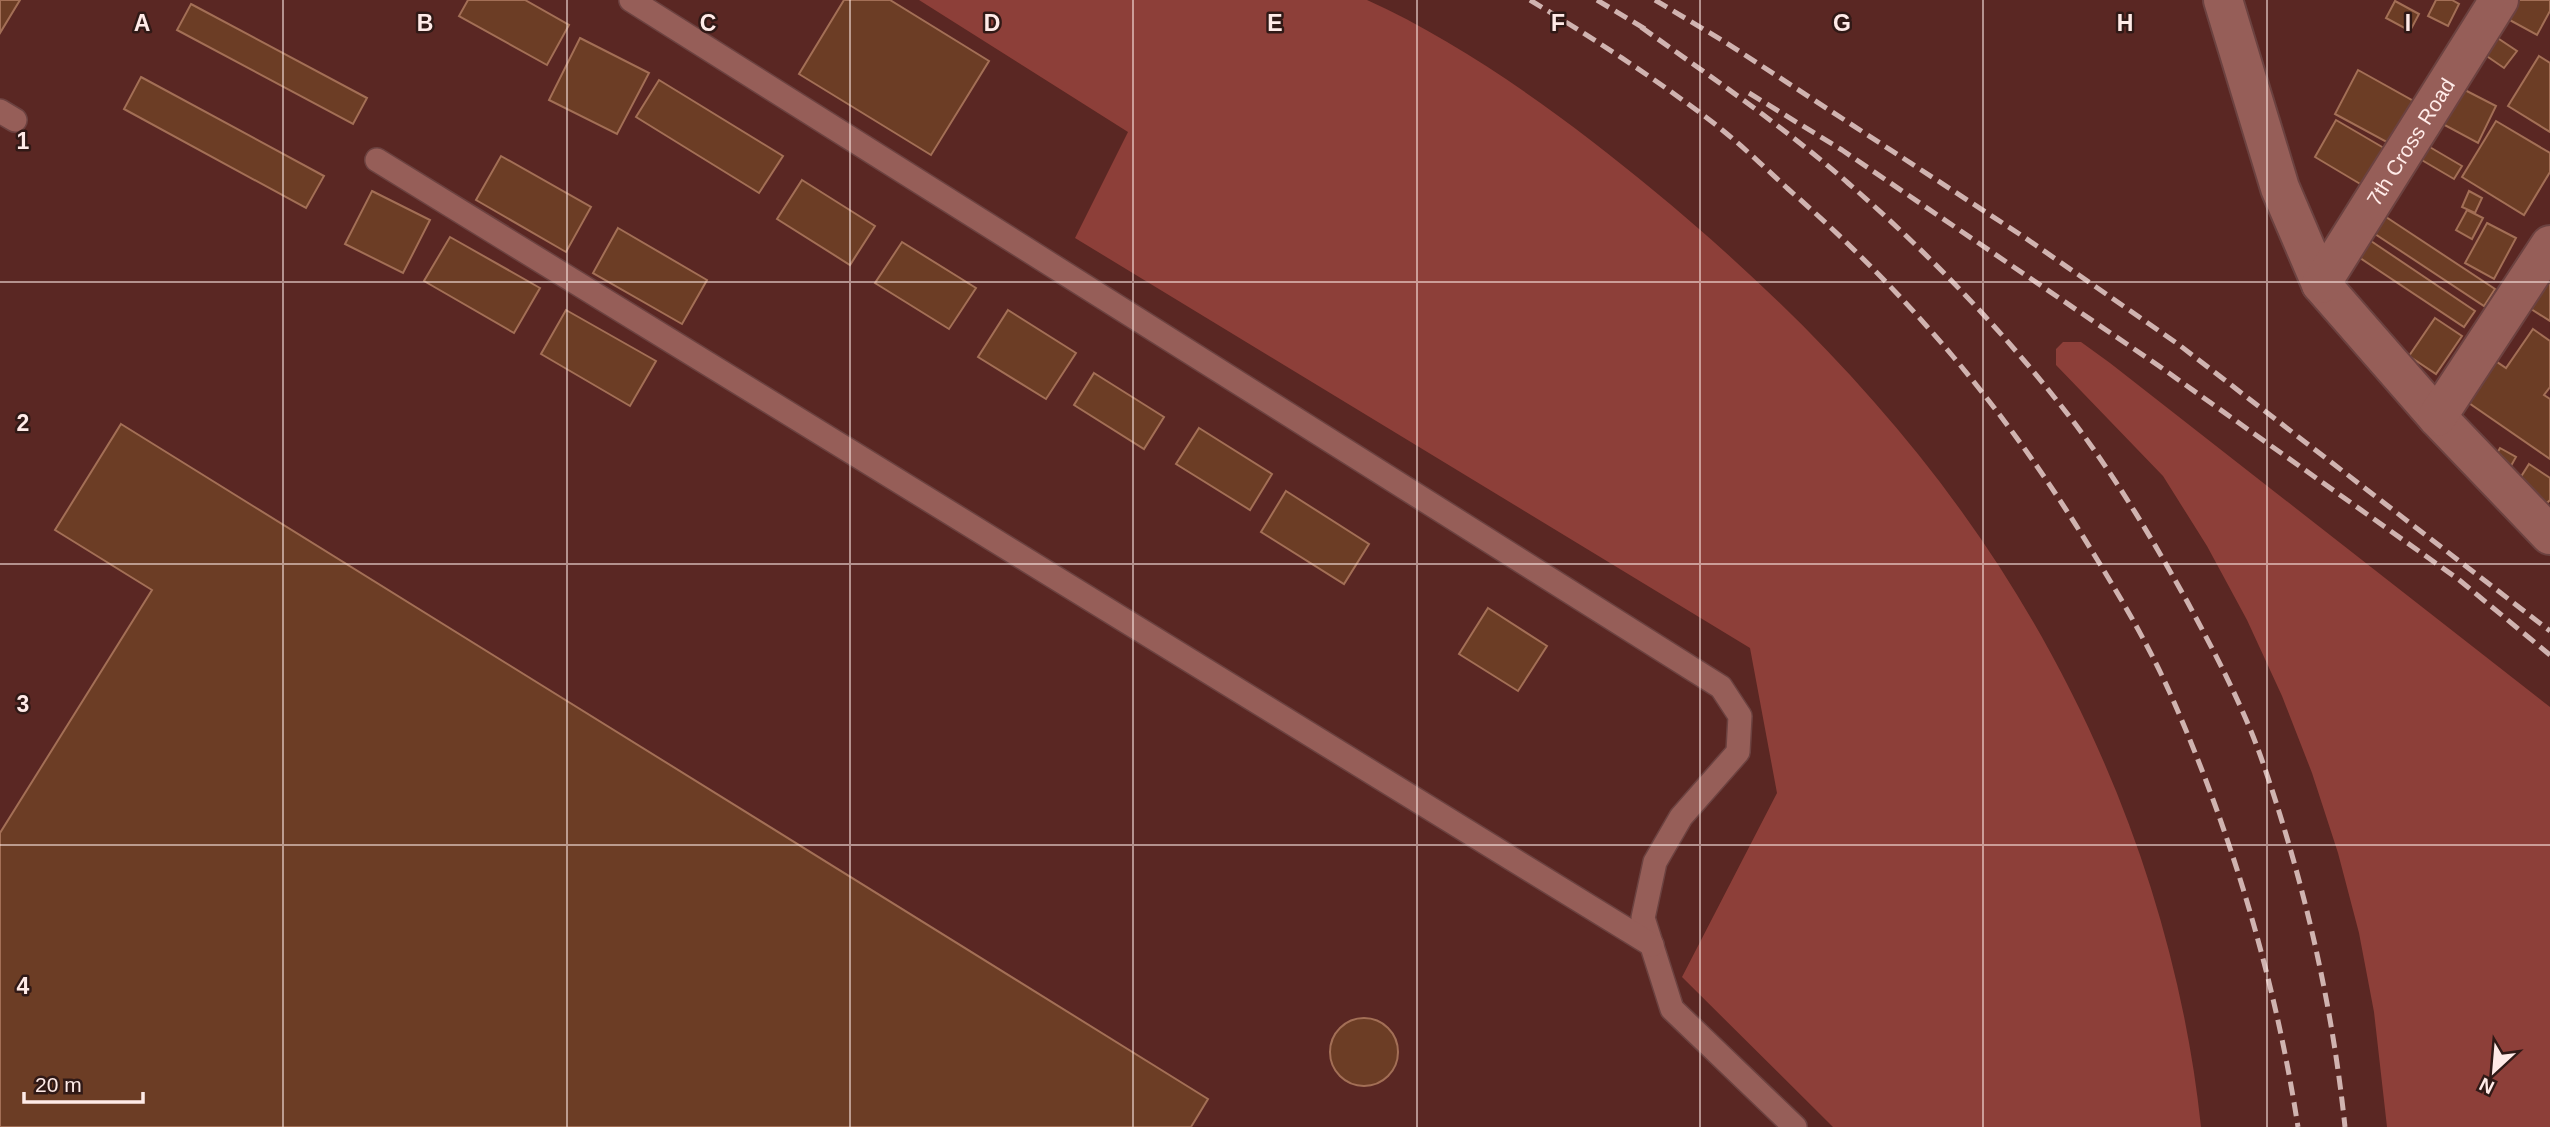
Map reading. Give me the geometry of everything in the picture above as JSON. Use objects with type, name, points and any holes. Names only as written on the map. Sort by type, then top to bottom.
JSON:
[{"type":"street","points":[[2223,0],[2280,188],[2321,285],[2437,417],[2550,535]]},
{"type":"street","name":"7th Cross Road","points":[[2321,285],[2499,0]]},
{"type":"street","points":[[2437,417],[2550,245]]},
{"type":"lane","points":[[631,0],[1721,687],[1740,716],[1738,752],[1681,817],[1655,862],[1643,918],[1672,1009],[1795,1127]]},
{"type":"lane","points":[[377,160],[1652,944]]},
{"type":"shaded area","points":[[919,0],[1367,0],[1441,39],[1516,86],[1587,137],[1695,226],[1818,341],[1893,424],[1962,512],[2051,653],[2088,727],[2121,804],[2149,883],[2172,963],[2189,1045],[2201,1127],[1833,1127],[1682,977],[1777,793],[1750,648],[1075,238],[1128,132]]},
{"type":"shaded area","points":[[2063,342],[2081,342],[2110,363],[2550,707],[2550,1127],[2387,1127],[2374,1012],[2359,933],[2338,853],[2312,773],[2282,696],[2247,620],[2207,546],[2163,476],[2056,365],[2056,349]]},
{"type":"building","points":[[0,0],[20,0],[0,33]]},
{"type":"building","points":[[468,0],[525,0],[569,25],[547,65],[459,16]]},
{"type":"building","points":[[844,0],[890,0],[989,61],[931,155],[799,74]]},
{"type":"building","points":[[2436,0],[2452,0],[2459,4],[2448,26],[2428,16]]},
{"type":"building","points":[[2516,0],[2550,0],[2550,11],[2537,35],[2506,18]]},
{"type":"building","points":[[2395,1],[2419,14],[2410,31],[2386,18]]},
{"type":"building","points":[[191,4],[367,98],[353,124],[177,30]]},
{"type":"building","points":[[2487,31],[2517,51],[2504,68],[2475,48]]},
{"type":"building","points":[[580,38],[649,73],[617,134],[549,100]]},
{"type":"building","points":[[2539,56],[2550,63],[2550,132],[2508,106]]},
{"type":"building","points":[[2358,70],[2417,103],[2394,146],[2335,114]]},
{"type":"building","points":[[141,77],[324,176],[306,208],[124,109]]},
{"type":"building","points":[[659,80],[783,156],[759,193],[636,117]]},
{"type":"building","points":[[2457,86],[2496,106],[2478,143],[2439,122]]},
{"type":"building","points":[[2336,120],[2389,151],[2367,188],[2315,157]]},
{"type":"building","points":[[2496,121],[2550,153],[2550,172],[2524,215],[2462,177]]},
{"type":"building","points":[[2428,146],[2462,166],[2454,179],[2420,159]]},
{"type":"building","points":[[501,156],[591,207],[566,252],[476,200]]},
{"type":"building","points":[[802,180],[875,226],[850,265],[777,219]]},
{"type":"building","points":[[372,191],[430,220],[403,273],[345,244]]},
{"type":"building","points":[[2469,191],[2482,198],[2475,213],[2462,207]]},
{"type":"building","points":[[2467,210],[2483,218],[2472,239],[2456,230]]},
{"type":"building","points":[[2383,215],[2495,289],[2484,306],[2372,232]]},
{"type":"building","points":[[2487,223],[2516,238],[2494,279],[2465,263]]},
{"type":"building","points":[[618,228],[707,280],[682,324],[593,273]]},
{"type":"building","points":[[450,237],[540,288],[514,333],[424,281]]},
{"type":"building","points":[[2365,237],[2475,311],[2464,327],[2354,254]]},
{"type":"building","points":[[902,242],[976,288],[949,329],[875,283]]},
{"type":"building","points":[[2550,278],[2550,321],[2531,309]]},
{"type":"building","points":[[566,310],[656,361],[630,406],[541,354]]},
{"type":"building","points":[[1008,310],[1076,353],[1046,399],[978,357]]},
{"type":"building","points":[[2435,318],[2462,336],[2436,374],[2409,356]]},
{"type":"building","points":[[2533,329],[2550,341],[2550,387],[2544,395],[2550,399],[2550,459],[2466,401],[2494,360],[2506,368]]},
{"type":"building","points":[[1094,373],[1164,417],[1144,449],[1074,405]]},
{"type":"building","points":[[121,424],[1208,1099],[1191,1127],[0,1127],[0,833],[152,590],[55,530]]},
{"type":"building","points":[[1199,428],[1272,474],[1250,510],[1176,464]]},
{"type":"building","points":[[2500,448],[2516,457],[2507,473],[2491,464]]},
{"type":"building","points":[[2529,464],[2550,478],[2550,500],[2547,503],[2517,483]]},
{"type":"building","points":[[1286,491],[1369,544],[1344,584],[1261,532]]},
{"type":"building","points":[[1488,608],[1547,646],[1518,691],[1459,654]]},
{"type":"building","points":[[1364,1018],[1377,1020],[1388,1028],[1396,1039],[1396,1065],[1388,1076],[1377,1084],[1364,1086],[1351,1084],[1340,1076],[1332,1065],[1330,1052],[1332,1039],[1340,1028],[1351,1020]]},
{"type":"railway","points":[[1530,0],[1664,87],[1717,126],[1758,161],[1832,229],[1917,315],[1993,406],[2028,454],[2135,623],[2162,675],[2192,745],[2248,906],[2277,1016],[2298,1127]]},
{"type":"railway","points":[[1597,0],[1650,32]]},
{"type":"railway","points":[[1655,0],[1725,42],[2024,237],[2178,344],[2550,631]]},
{"type":"railway","points":[[1641,27],[1798,142],[1909,239],[1968,298],[2024,360],[2076,425],[2121,490],[2209,642],[2263,763],[2304,898],[2324,988],[2345,1127]]},
{"type":"railway","points":[[1749,93],[1842,150],[2159,366],[2458,579],[2550,655]]}]
